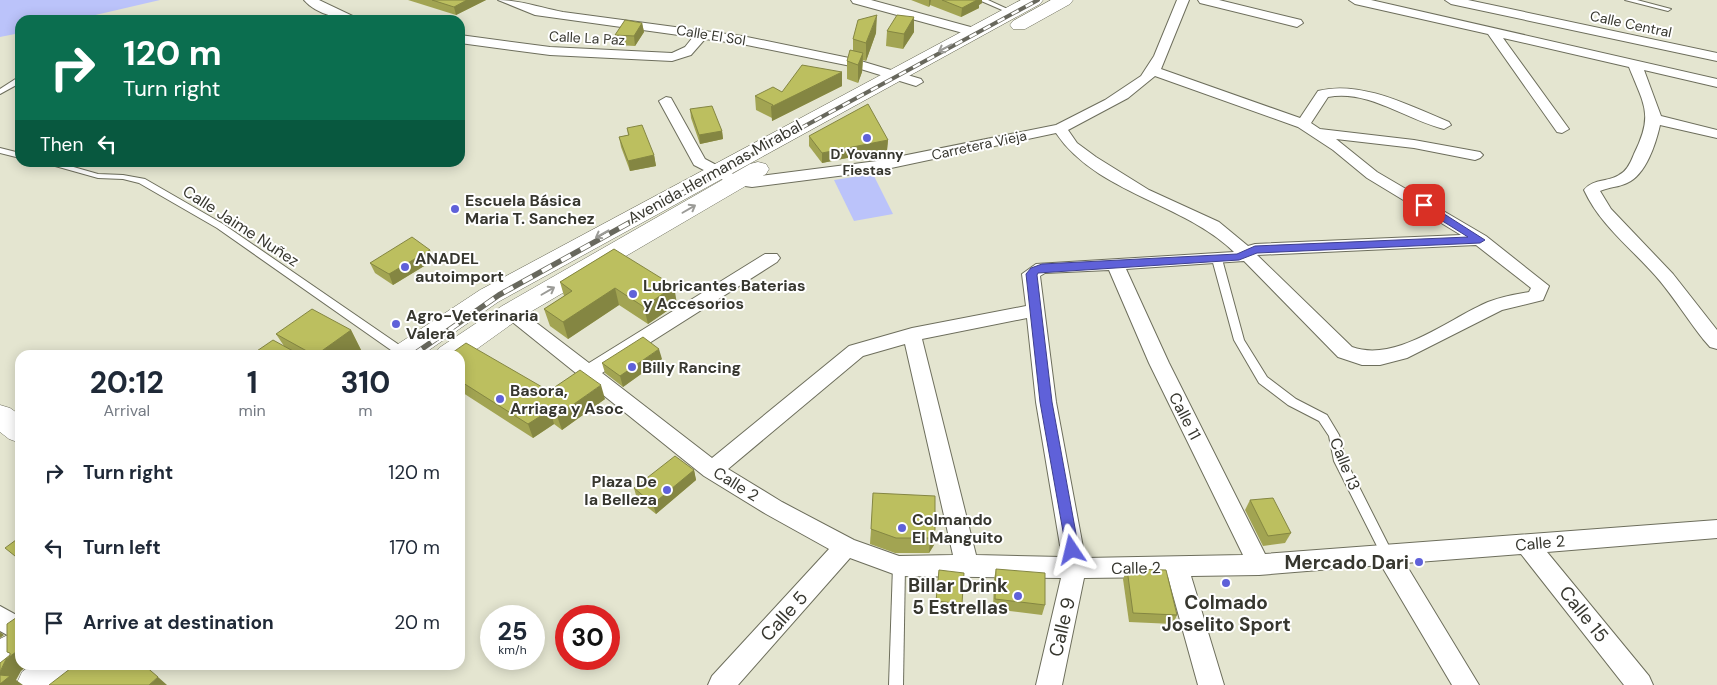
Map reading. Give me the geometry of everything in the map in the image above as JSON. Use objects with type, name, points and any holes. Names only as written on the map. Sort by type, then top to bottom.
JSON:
[{"type":"main road","name":"Avenida Hermanas Mirabal","points":[[456,350],[511,312],[736,181],[906,78],[977,31],[1034,0]]},
{"type":"main road","name":"Avenida Hermanas Mirabal","points":[[409,350],[489,296],[715,171],[1064,0]]},
{"type":"main road","points":[[0,416],[15,427]]},
{"type":"main road","points":[[0,662],[15,650]]},
{"type":"main road","points":[[35,685],[53,670]]},
{"type":"street","points":[[310,0],[341,15]]},
{"type":"street","name":"Calle El Sol","points":[[504,0],[562,16],[702,33],[854,63],[906,78]]},
{"type":"street","points":[[857,0],[977,31]]},
{"type":"street","points":[[868,0],[977,31]]},
{"type":"street","name":"Carretera Vieja","points":[[666,101],[698,162],[736,181],[752,182],[877,166],[1060,128],[1138,85],[1152,72],[1183,0]]},
{"type":"street","points":[[1204,0],[1297,22]]},
{"type":"street","points":[[1354,0],[1401,6],[1492,31],[1717,83]]},
{"type":"street","name":"Calle Central","points":[[1451,0],[1717,57]]},
{"type":"street","points":[[1492,31],[1562,129]]},
{"type":"street","name":"Calle La Paz","points":[[465,40],[550,51],[672,57],[686,55],[692,50],[702,33]]},
{"type":"street","points":[[1635,64],[1654,119],[1638,163],[1629,176],[1592,190],[1601,208],[1667,279],[1699,324],[1717,342]]},
{"type":"street","points":[[1152,72],[1309,128],[1475,155]]},
{"type":"street","points":[[1309,128],[1323,94],[1335,92],[1381,101],[1444,124]]},
{"type":"street","points":[[1654,119],[1717,134]]},
{"type":"street","points":[[1060,128],[1072,146],[1091,160],[1143,193],[1213,226],[1246,254],[1352,357],[1366,360],[1402,352],[1496,306],[1537,296],[1540,292],[1540,286],[1480,240],[1372,175],[1338,147],[1309,128]]},
{"type":"street","points":[[1075,568],[1046,402],[1031,274],[1034,270],[1239,257],[1255,249],[1480,240]]},
{"type":"street","points":[[588,373],[771,258]]},
{"type":"street","name":"Calle 11","points":[[1116,265],[1159,363],[1259,564]]},
{"type":"street","points":[[712,470],[850,355],[864,347],[912,335],[1036,310]]},
{"type":"street","name":"Calle 2","points":[[511,312],[712,470],[774,508],[846,547],[899,566],[967,565],[1075,568],[1259,564],[1388,556],[1717,529]]},
{"type":"street","points":[[912,335],[967,565]]},
{"type":"street","name":"Calle 15","points":[[1527,544],[1640,685]]},
{"type":"street","name":"Calle 5","points":[[721,685],[846,547]]},
{"type":"street","name":"Calle 13","points":[[1388,556],[1466,685]]},
{"type":"street","points":[[1177,567],[1211,685]]},
{"type":"street","name":"Calle 9","points":[[1049,685],[1075,568]]},
{"type":"street","points":[[0,617],[15,628]]},
{"type":"lane","points":[[982,0],[1010,12]]},
{"type":"lane","points":[[1628,0],[1668,9]]},
{"type":"lane","points":[[0,92],[15,83]]},
{"type":"lane","points":[[0,150],[15,154]]},
{"type":"lane","name":"Calle Jaime Nuñez","points":[[64,167],[98,176],[123,177],[142,181],[220,226],[397,350]]},
{"type":"lane","name":"Calle 13","points":[[1217,259],[1239,340],[1263,380],[1292,402],[1323,418],[1334,434],[1340,461],[1388,556]]},
{"type":"lane","points":[[896,685],[899,566]]},
{"type":"shaded area","points":[[0,0],[160,0],[96,15],[15,15],[15,34],[0,37]]},
{"type":"shaded area","points":[[873,174],[893,214],[854,221],[834,180]]},
{"type":"building","points":[[432,0],[467,0],[454,7]]},
{"type":"building","points":[[942,0],[977,0],[962,8]]},
{"type":"building","points":[[877,15],[866,43],[853,39],[858,20]]},
{"type":"building","points":[[897,15],[914,17],[904,34],[887,31]]},
{"type":"building","points":[[625,20],[642,23],[634,36],[615,35]]},
{"type":"building","points":[[850,50],[863,53],[858,65],[847,61]]},
{"type":"building","points":[[802,65],[842,72],[771,107],[773,105],[755,96],[773,87],[782,92]]},
{"type":"building","points":[[868,104],[888,140],[822,153],[809,136]]},
{"type":"building","points":[[712,106],[722,131],[699,135],[690,109]]},
{"type":"building","points":[[642,125],[654,155],[628,161],[619,137],[629,135],[627,128]]},
{"type":"building","points":[[412,237],[430,250],[389,274],[370,263]]},
{"type":"building","points":[[614,249],[674,286],[644,307],[615,288],[563,322],[544,309],[572,291],[560,282]]},
{"type":"building","points":[[312,309],[351,330],[323,350],[305,350],[276,334]]},
{"type":"building","points":[[643,337],[659,349],[620,376],[602,363]]},
{"type":"building","points":[[273,340],[291,350],[258,350]]},
{"type":"building","points":[[466,343],[549,391],[580,370],[601,385],[557,416],[550,410],[528,424],[465,384],[465,350],[456,350]]},
{"type":"building","points":[[675,456],[694,470],[653,504],[634,488]]},
{"type":"building","name":"Colmando El Manguito","points":[[873,493],[935,496],[935,530],[930,538],[896,538],[871,529]]},
{"type":"building","points":[[1273,498],[1291,533],[1268,536],[1250,500]]},
{"type":"building","points":[[15,541],[15,556],[5,548]]},
{"type":"building","name":"Billar Drink 5 Estrellas","points":[[996,569],[1045,573],[1045,605],[995,599]]},
{"type":"building","points":[[1127,569],[1166,570],[1177,615],[1133,613]]},
{"type":"building","points":[[939,570],[964,573],[962,604],[936,601]]},
{"type":"building","points":[[15,618],[15,653],[6,659],[0,672],[0,663],[10,655],[7,652],[7,624]]},
{"type":"building","points":[[68,670],[150,670],[158,677],[149,685],[49,685]]},
{"type":"building","points":[[0,675],[10,676],[0,684]]},
{"type":"railway","points":[[716,174],[1038,0]]},
{"type":"railway","points":[[420,350],[499,295],[719,173]]},
{"type":"place","name":"D' Yovanny Fiestas","points":[[867,138]]},
{"type":"place","name":"Escuela Básica Maria T. Sanchez","points":[[455,209]]},
{"type":"place","name":"ANADEL autoimport","points":[[405,267]]},
{"type":"place","name":"Lubricantes Baterias y Accesorios","points":[[633,294]]},
{"type":"place","name":"Agro-Veterinaria Valera","points":[[396,324]]},
{"type":"place","name":"Billy Rancing","points":[[632,367]]},
{"type":"place","name":"Basora, Arriaga y Asoc","points":[[500,399]]},
{"type":"place","name":"Plaza De la Belleza","points":[[667,490]]},
{"type":"place","name":"Colmando El Manguito","points":[[902,528]]},
{"type":"place","name":"Mercado Dari","points":[[1419,562]]},
{"type":"place","name":"Colmado Joselito Sport","points":[[1226,583]]},
{"type":"place","name":"Billar Drink 5 Estrellas","points":[[1018,596]]},
{"type":"route","points":[[1072,550],[1046,402],[1031,274],[1034,270],[1239,257],[1255,249],[1480,240],[1424,205]]}]
